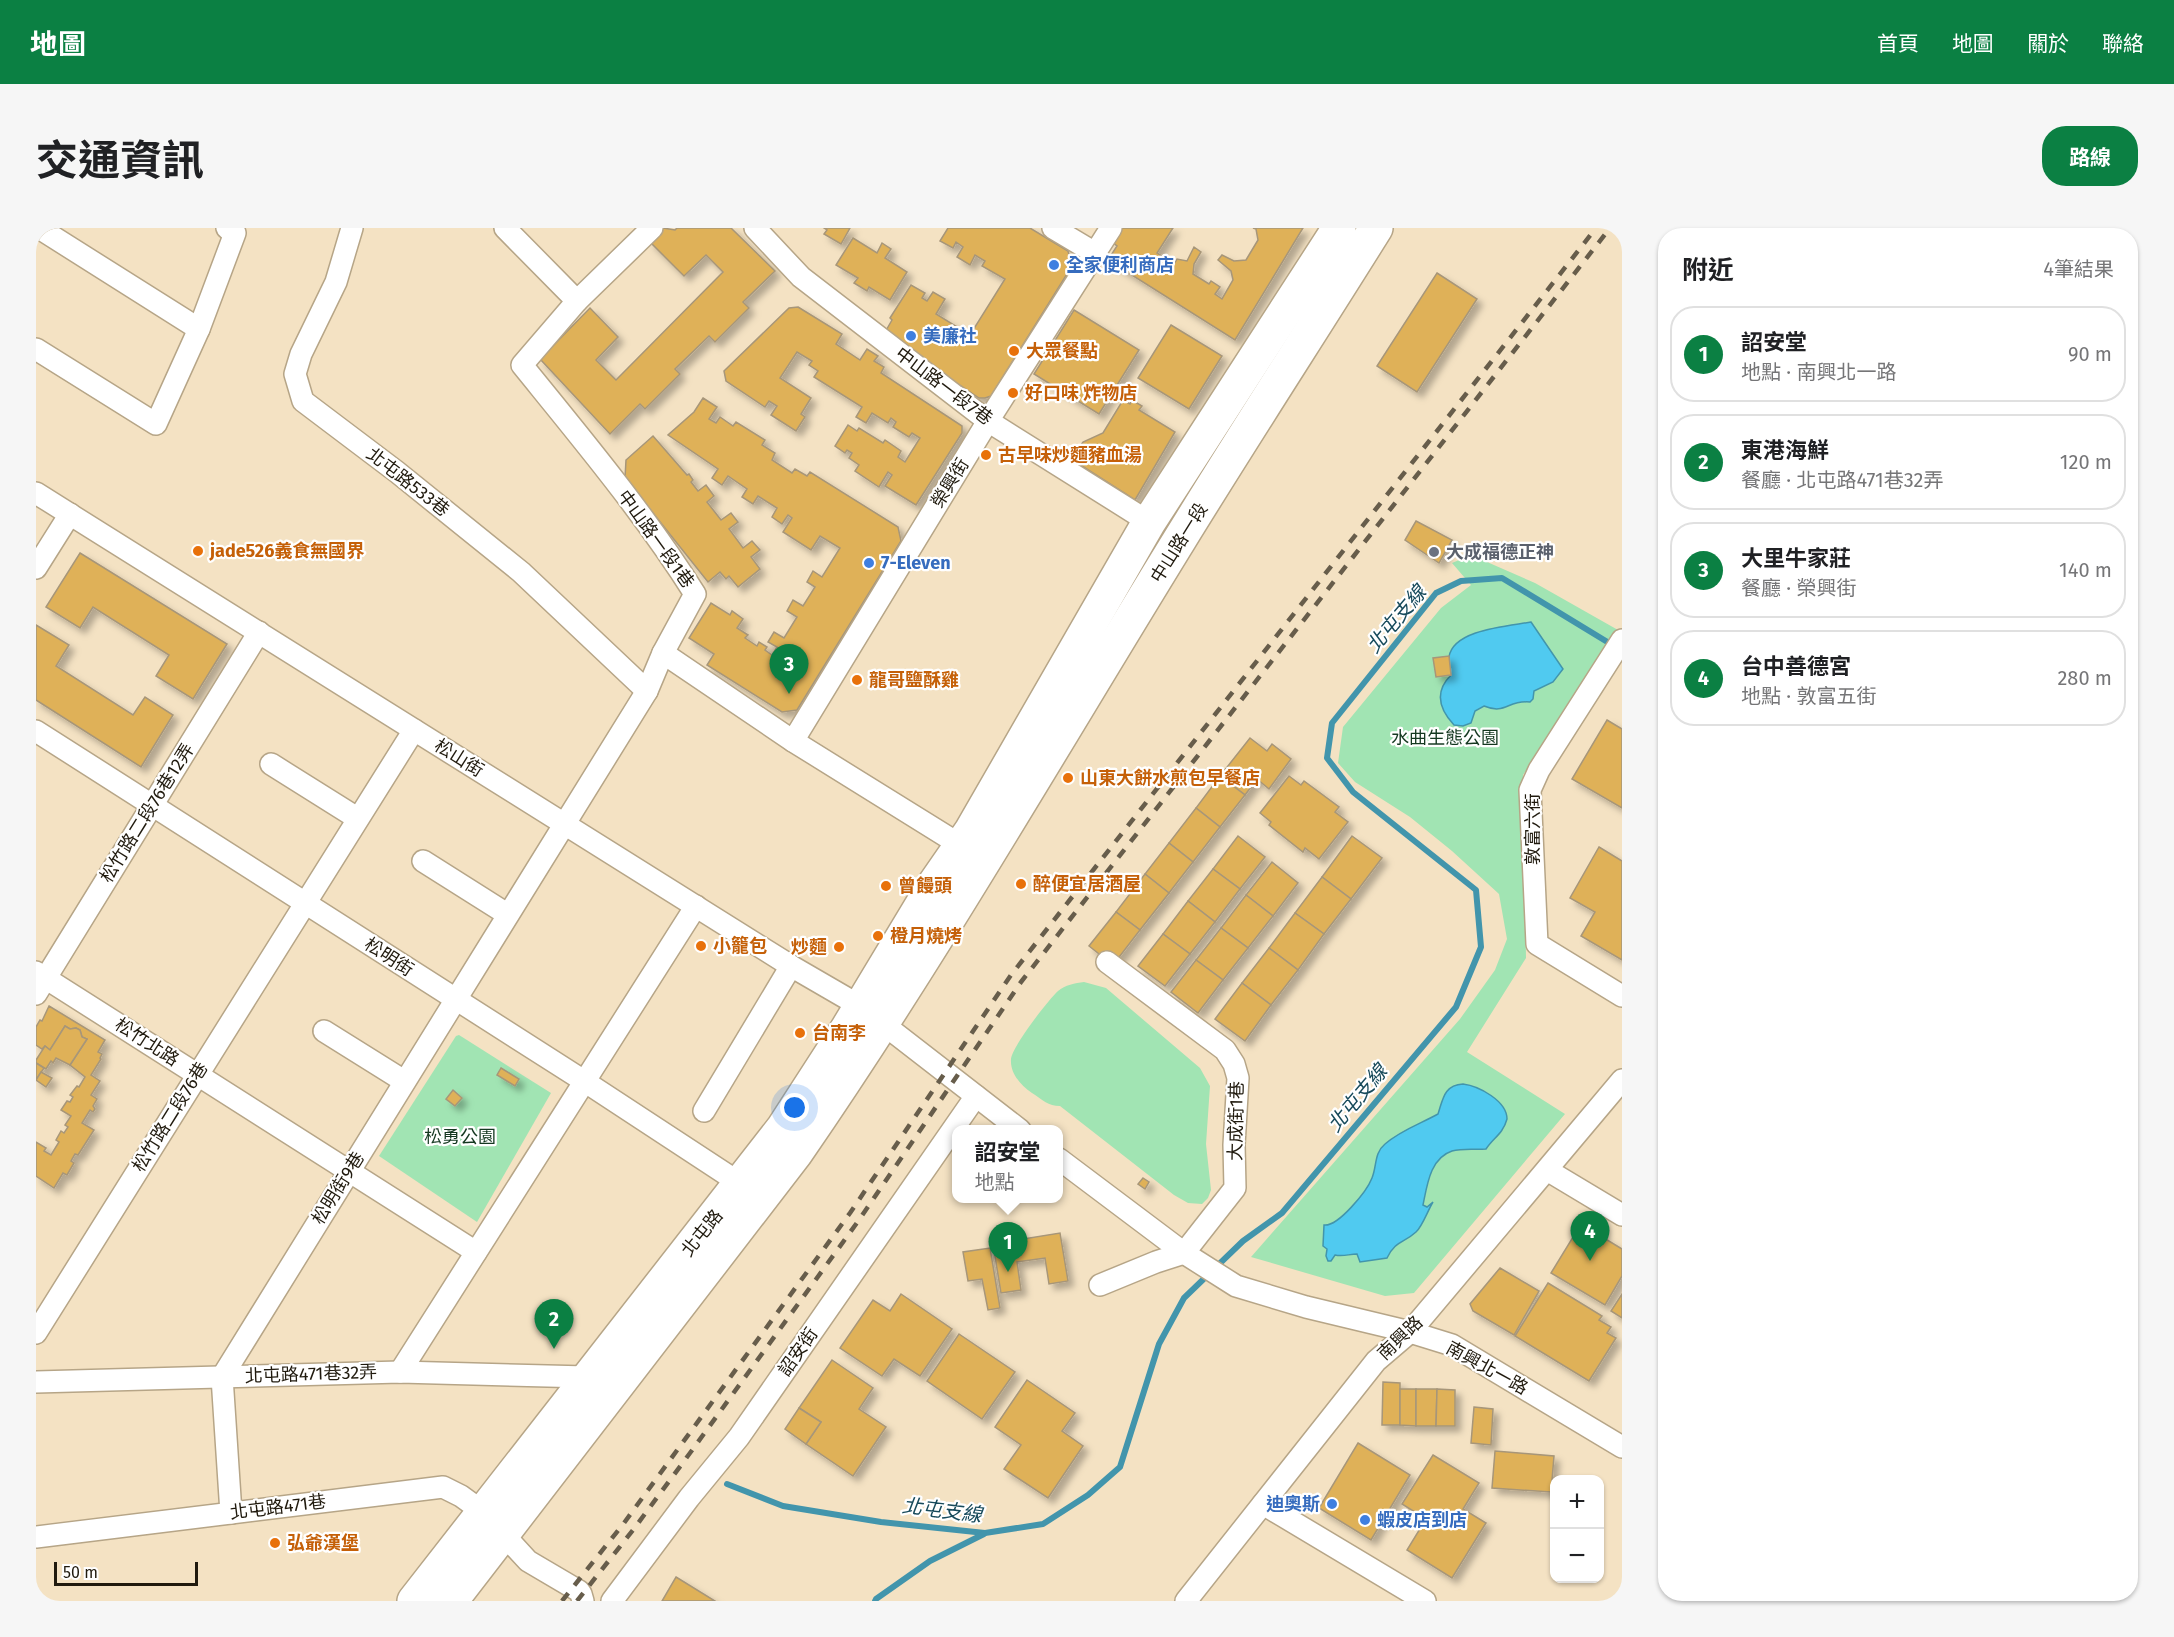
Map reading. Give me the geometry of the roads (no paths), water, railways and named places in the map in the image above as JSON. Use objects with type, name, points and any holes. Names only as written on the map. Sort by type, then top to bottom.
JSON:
[{"type":"main road","name":"中山路一段","points":[[973,853],[1149,522],[1339,228]]},
{"type":"main road","name":"中山路一段","points":[[973,853],[1180,539],[1376,228]]},
{"type":"main road","name":"北屯路","points":[[414,1601],[493,1523],[796,1153],[871,1015],[935,883],[973,853]]},
{"type":"main road","name":"北屯路","points":[[451,1601],[493,1523],[587,1377],[741,1184],[871,1015]]},
{"type":"street","points":[[39,228],[199,329]]},
{"type":"street","name":"北屯路533巷","points":[[352,228],[336,282],[301,354],[295,374],[303,401],[397,472],[521,572],[647,691]]},
{"type":"street","points":[[505,228],[577,301]]},
{"type":"street","name":"中山路一段1巷","points":[[652,228],[577,301],[522,365],[580,436],[666,549],[695,594],[663,653]]},
{"type":"street","name":"中山路一段7巷","points":[[755,228],[801,277],[988,421],[1149,522]]},
{"type":"street","points":[[1053,228],[1095,253]]},
{"type":"street","name":"榮興街","points":[[793,741],[988,421],[1111,228]]},
{"type":"street","points":[[36,350],[156,424],[199,329],[231,230]]},
{"type":"street","name":"松山街","points":[[36,493],[871,1015]]},
{"type":"street","points":[[36,568],[70,514]]},
{"type":"street","name":"松竹路二段76巷12弄","points":[[39,981],[152,805],[258,632]]},
{"type":"street","name":"敦富六街","points":[[1622,640],[1539,770],[1530,790],[1538,944],[1622,996]]},
{"type":"street","points":[[663,653],[793,741],[973,853]]},
{"type":"street","name":"松明街9巷","points":[[222,1377],[647,691],[663,653]]},
{"type":"street","name":"松竹路二段76巷","points":[[36,1333],[414,730]]},
{"type":"street","name":"松明街","points":[[36,731],[741,1184]]},
{"type":"street","points":[[271,764],[357,818]]},
{"type":"street","points":[[423,861],[507,914]]},
{"type":"street","points":[[400,1372],[696,906]]},
{"type":"street","name":"大成街1巷","points":[[1107,962],[1225,1050],[1234,1064],[1238,1078],[1234,1144],[1235,1188],[1184,1253]]},
{"type":"street","points":[[704,1111],[791,966]]},
{"type":"street","name":"松竹北路","points":[[39,981],[197,1074],[476,1252]]},
{"type":"street","points":[[871,1015],[1014,1125]]},
{"type":"street","points":[[324,1031],[404,1081]]},
{"type":"street","name":"南興路","points":[[1186,1601],[1376,1361],[1410,1332],[1622,1080]]},
{"type":"street","name":"詔安街","points":[[956,1125],[976,1096]]},
{"type":"street","name":"詔安街","points":[[612,1601],[723,1454],[739,1437],[952,1131]]},
{"type":"street","points":[[1063,1162],[1184,1253]]},
{"type":"street","points":[[1547,1170],[1622,1215]]},
{"type":"street","points":[[1100,1285],[1184,1253]]},
{"type":"street","name":"南興北一路","points":[[1184,1253],[1236,1286],[1306,1307],[1410,1332],[1452,1345],[1622,1447]]},
{"type":"street","name":"北屯路471巷32弄","points":[[36,1382],[400,1372],[587,1377]]},
{"type":"street","points":[[222,1377],[231,1513]]},
{"type":"street","name":"北屯路471巷","points":[[36,1537],[443,1487],[461,1496],[493,1523],[528,1561],[579,1591],[583,1601]]},
{"type":"street","points":[[1263,1504],[1425,1601]]},
{"type":"water","points":[[1531,622],[1563,669],[1553,682],[1534,691],[1530,702],[1516,703],[1497,709],[1484,706],[1475,711],[1471,723],[1463,726],[1454,725],[1445,713],[1440,700],[1442,688],[1451,675],[1449,659],[1453,648],[1461,640],[1484,630]]},
{"type":"water","points":[[1463,1084],[1484,1091],[1502,1106],[1507,1119],[1500,1132],[1486,1149],[1452,1151],[1439,1160],[1434,1166],[1426,1190],[1423,1205],[1427,1207],[1433,1202],[1423,1222],[1412,1236],[1393,1248],[1387,1258],[1360,1262],[1357,1254],[1335,1255],[1331,1261],[1328,1261],[1327,1249],[1323,1246],[1324,1225],[1337,1220],[1364,1191],[1372,1178],[1381,1148],[1391,1139],[1438,1114],[1448,1090]]},
{"type":"waterway","name":"北屯支線","points":[[727,1484],[783,1506],[881,1522],[985,1533],[1043,1524],[1088,1495],[1120,1467],[1159,1344],[1184,1298],[1243,1241],[1282,1213],[1456,1007],[1481,947],[1476,890],[1353,792],[1327,758],[1332,723],[1436,593],[1461,581],[1502,578],[1614,646]]},
{"type":"waterway","points":[[875,1601],[930,1561],[984,1534]]},
{"type":"railway","points":[[562,1601],[624,1523],[850,1213],[1011,975],[1596,228]]},
{"type":"railway","points":[[577,1601],[690,1453],[859,1220],[1021,982],[1610,228]]},
{"type":"place","name":"全家便利商店","points":[[1054,265]]},
{"type":"place","name":"美廉社","points":[[911,336]]},
{"type":"place","name":"大眾餐點","points":[[1014,351]]},
{"type":"place","name":"好口味 炸物店","points":[[1013,393]]},
{"type":"place","name":"古早味炒麵豬血湯","points":[[986,455]]},
{"type":"place","name":"jade526義食無國界","points":[[198,551]]},
{"type":"place","name":"大成福德正神","points":[[1434,552]]},
{"type":"place","name":"7-Eleven","points":[[869,563]]},
{"type":"place","name":"龍哥鹽酥雞","points":[[857,680]]},
{"type":"place","name":"大里牛家莊","points":[[789,694]]},
{"type":"place","name":"山東大餅水煎包早餐店","points":[[1068,778]]},
{"type":"place","name":"醉便宜居酒屋","points":[[1021,884]]},
{"type":"place","name":"曾饅頭","points":[[886,886]]},
{"type":"place","name":"橙月燒烤","points":[[878,936]]},
{"type":"place","name":"小籠包","points":[[701,946]]},
{"type":"place","name":"炒麵","points":[[839,947]]},
{"type":"place","name":"台南李","points":[[800,1033]]},
{"type":"place","name":"台中善德宮","points":[[1590,1261]]},
{"type":"place","name":"詔安堂","points":[[1008,1272]]},
{"type":"place","name":"東港海鮮","points":[[554,1349]]},
{"type":"place","name":"迪奧斯","points":[[1332,1504]]},
{"type":"place","name":"蝦皮店到店","points":[[1365,1520]]},
{"type":"place","name":"弘爺漢堡","points":[[275,1543]]},
{"type":"park label","name":"水曲生態公園","points":[[1445,738]]},
{"type":"park label","name":"松勇公園","points":[[460,1137]]}]
